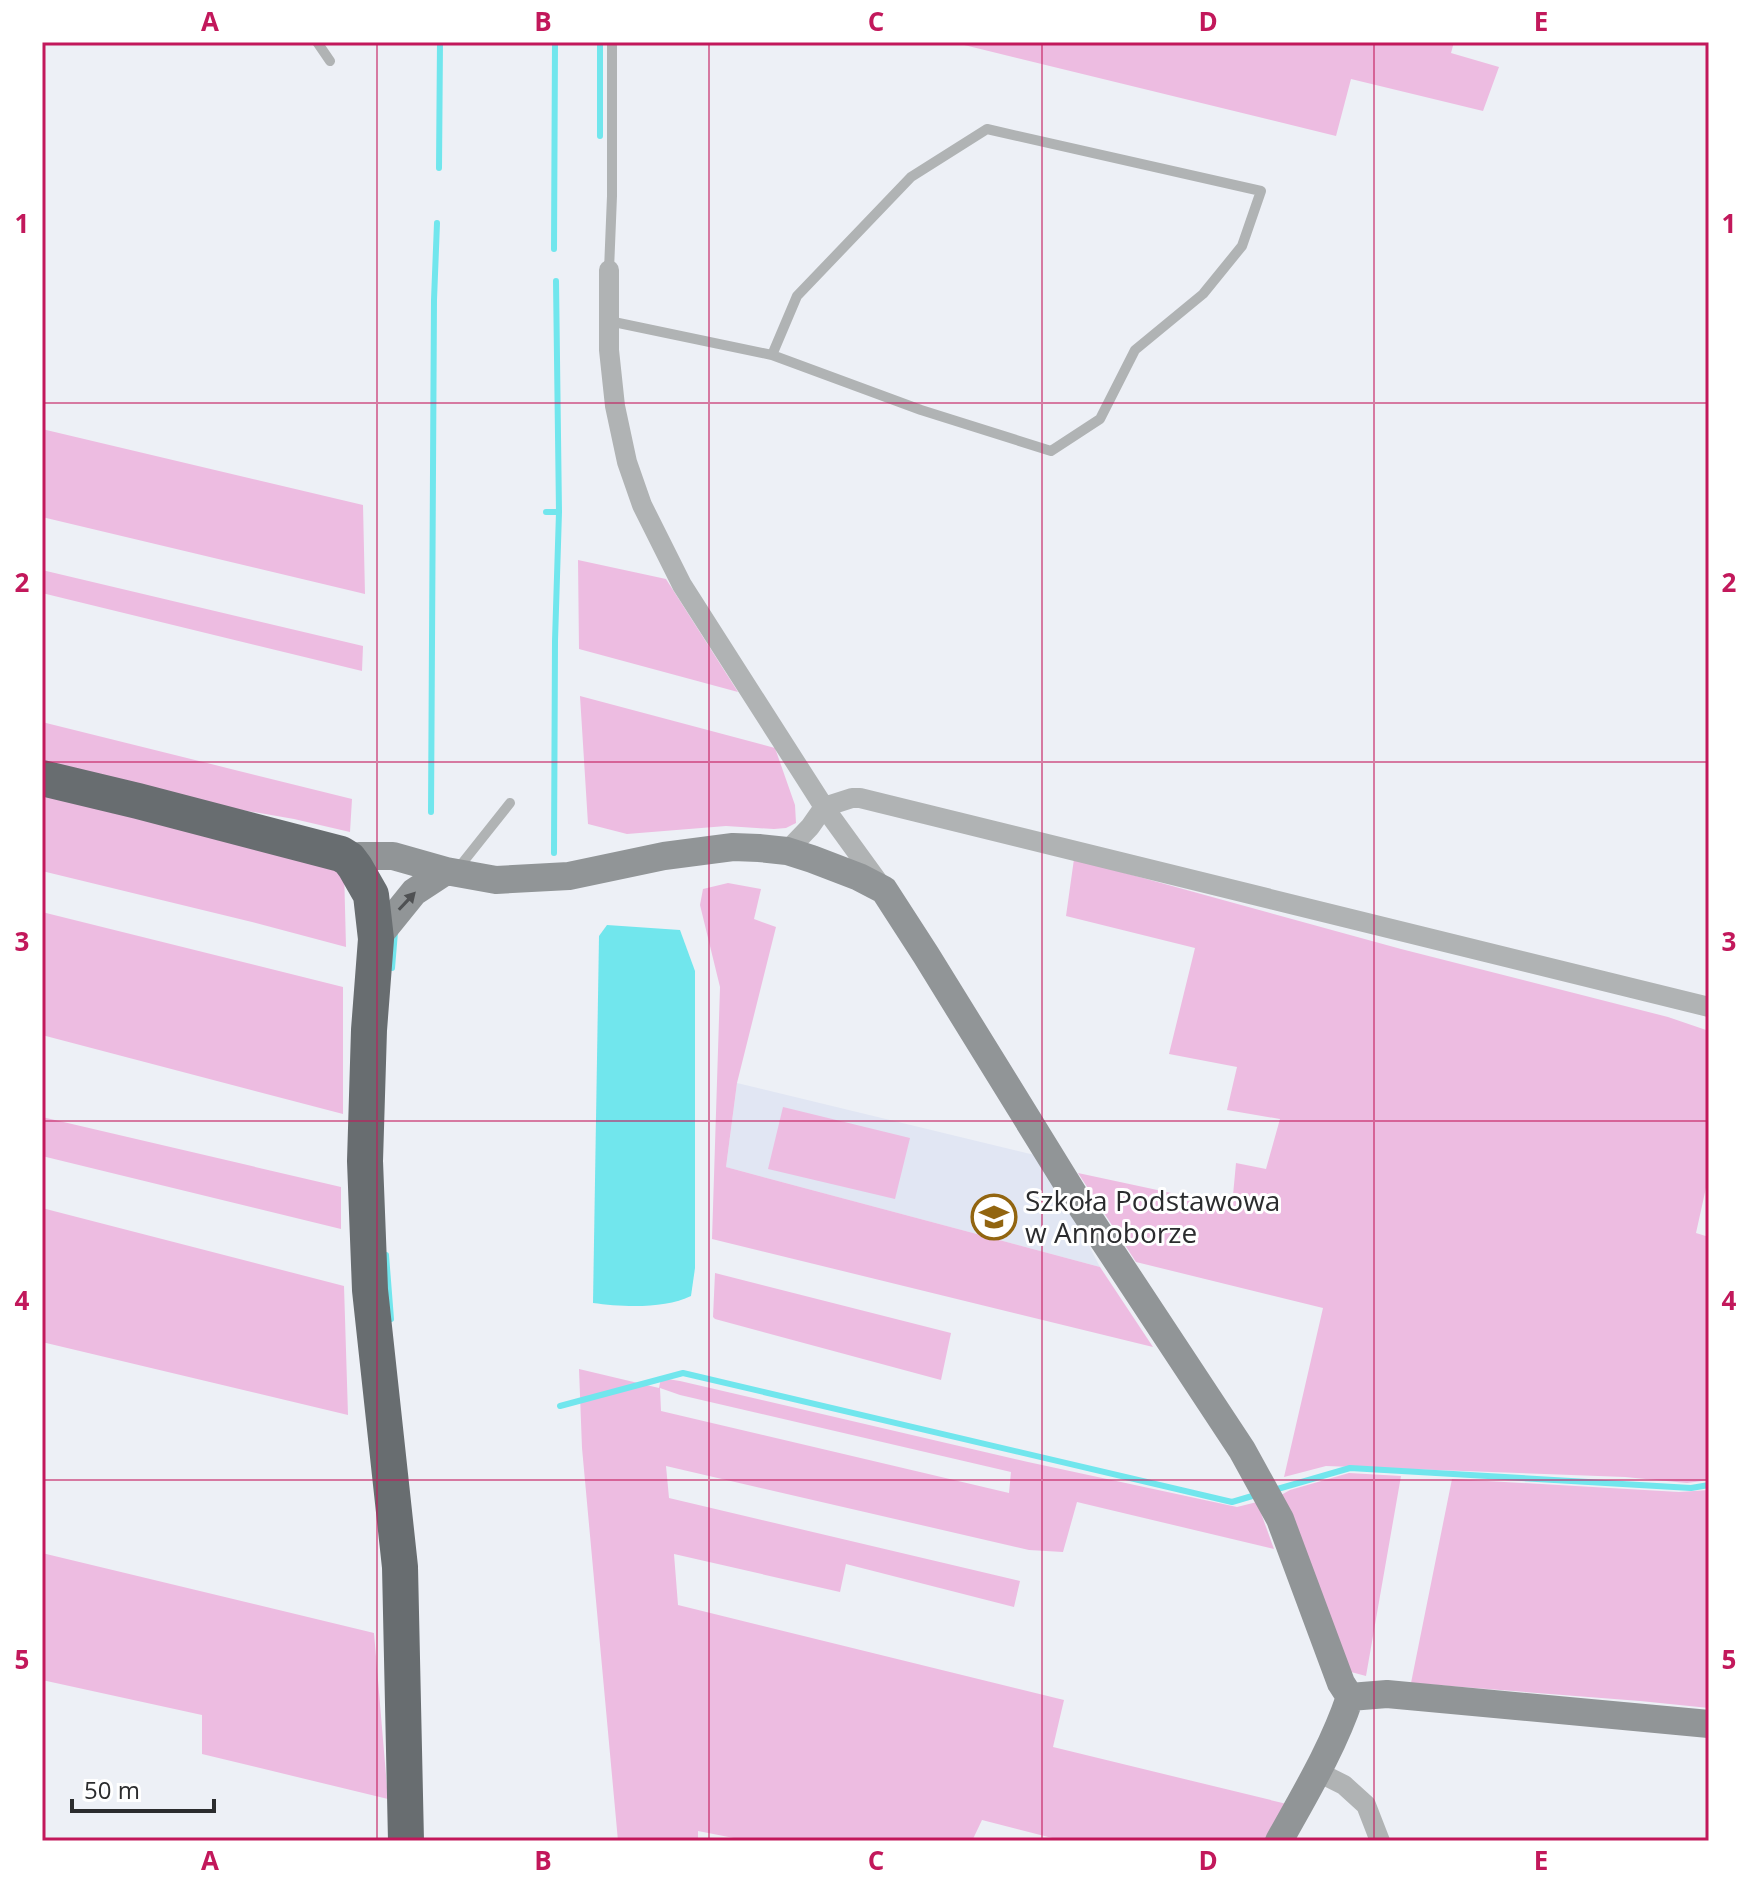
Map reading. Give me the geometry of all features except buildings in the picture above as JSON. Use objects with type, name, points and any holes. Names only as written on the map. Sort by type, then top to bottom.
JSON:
[{"type":"highway","points":[[42,778],[341,854],[349,859],[371,895],[376,939],[369,1030],[365,1161],[370,1290],[400,1567],[406,1841]]},
{"type":"street","points":[[609,270],[609,350],[615,406],[627,462],[642,505],[682,585],[824,807],[926,955],[1081,1206],[1242,1450],[1280,1519],[1341,1683],[1350,1697],[1318,1772],[1279,1841]]},
{"type":"street","points":[[787,851],[824,807],[860,798],[1709,1007]]},
{"type":"street","points":[[349,859],[393,856],[450,872],[496,880],[555,878],[664,856],[733,847],[787,851],[884,890]]},
{"type":"street","points":[[376,939],[414,892],[450,872]]},
{"type":"street","points":[[1350,1697],[1387,1694],[1709,1724]]},
{"type":"street","points":[[1318,1772],[1344,1785],[1366,1805],[1380,1841]]},
{"type":"lane","points":[[317,42],[330,61]]},
{"type":"lane","points":[[609,270],[612,42]]},
{"type":"lane","points":[[609,321],[772,355],[921,410],[1051,451],[1100,419],[1135,350],[1203,294],[1233,258],[1242,246],[1261,191],[987,129],[911,177],[797,296],[772,355]]},
{"type":"lane","points":[[450,872],[510,803]]},
{"type":"shaded area","points":[[952,42],[1454,42],[1451,53],[1499,67],[1483,111],[1351,79],[1336,136]]},
{"type":"shaded area","points":[[42,429],[363,505],[365,594],[42,517]]},
{"type":"shaded area","points":[[578,560],[666,579],[738,692],[579,649]]},
{"type":"shaded area","points":[[42,570],[363,646],[362,671],[42,593]]},
{"type":"shaded area","points":[[580,696],[775,748],[795,805],[796,823],[774,829],[726,826],[627,834],[588,824]]},
{"type":"shaded area","points":[[42,722],[352,799],[350,832],[190,801],[42,765]]},
{"type":"shaded area","points":[[42,795],[344,869],[346,947],[42,871]]},
{"type":"shaded area","points":[[1074,859],[1401,949],[1668,1017],[1709,1031],[1709,1174],[1696,1233],[1709,1237],[1709,1480],[1687,1483],[1625,1477],[1326,1466],[1284,1477],[1323,1308],[1136,1262],[1078,1173],[1232,1206],[1236,1163],[1266,1169],[1280,1119],[1227,1110],[1237,1067],[1169,1054],[1195,948],[1066,916]]},
{"type":"shaded area","points":[[728,883],[761,889],[754,919],[776,927],[737,1083],[726,1167],[1100,1267],[1153,1347],[712,1239],[720,987],[700,905],[703,889]]},
{"type":"shaded area","points":[[42,912],[343,987],[343,1114],[42,1035]]},
{"type":"shaded area","name":"Szkoła Podstawowa w Annoborze","points":[[737,1083],[1043,1157],[1100,1267],[726,1167]]},
{"type":"shaded area","points":[[783,1107],[910,1138],[895,1199],[768,1169]]},
{"type":"shaded area","points":[[42,1117],[341,1187],[341,1229],[42,1156]]},
{"type":"shaded area","points":[[42,1208],[344,1286],[348,1415],[42,1342]]},
{"type":"shaded area","points":[[715,1273],[951,1333],[941,1380],[715,1319]]},
{"type":"shaded area","points":[[579,1369],[659,1388],[661,1378],[680,1381],[1237,1507],[1257,1502],[1274,1549],[1077,1502],[1063,1552],[1029,1550],[666,1466],[669,1498],[1020,1581],[1014,1607],[846,1564],[840,1592],[674,1554],[678,1605],[1064,1700],[1053,1747],[1291,1805],[1269,1841],[1064,1841],[982,1820],[972,1841],[749,1841],[698,1831],[698,1841],[618,1841],[582,1448]],"holes":[[[660,1388],[1011,1472],[1009,1493],[661,1411]]]},
{"type":"shaded area","points":[[1349,1473],[1401,1476],[1366,1676],[1351,1672],[1281,1495]]},
{"type":"shaded area","points":[[1452,1479],[1679,1492],[1709,1490],[1709,1708],[1411,1683]]},
{"type":"shaded area","points":[[42,1553],[374,1633],[388,1799],[202,1754],[202,1715],[42,1680]]},
{"type":"water","points":[[607,925],[680,930],[695,971],[695,1268],[691,1296],[656,1305],[593,1303],[599,936]]},
{"type":"waterway","points":[[439,168],[440,42]]},
{"type":"waterway","points":[[554,249],[555,42]]},
{"type":"waterway","points":[[600,42],[600,136]]},
{"type":"waterway","points":[[431,812],[437,223]]},
{"type":"waterway","points":[[554,853],[559,512],[556,281]]},
{"type":"waterway","points":[[546,512],[559,512]]},
{"type":"waterway","points":[[392,968],[395,932]]},
{"type":"waterway","points":[[386,1255],[391,1319]]},
{"type":"waterway","points":[[560,1406],[683,1373],[1232,1502],[1259,1494]]},
{"type":"waterway","points":[[1274,1490],[1350,1468],[1691,1488],[1709,1485]]},
{"type":"place","name":"Szkoła Podstawowa w Annoborze","points":[[994,1217]]}]
